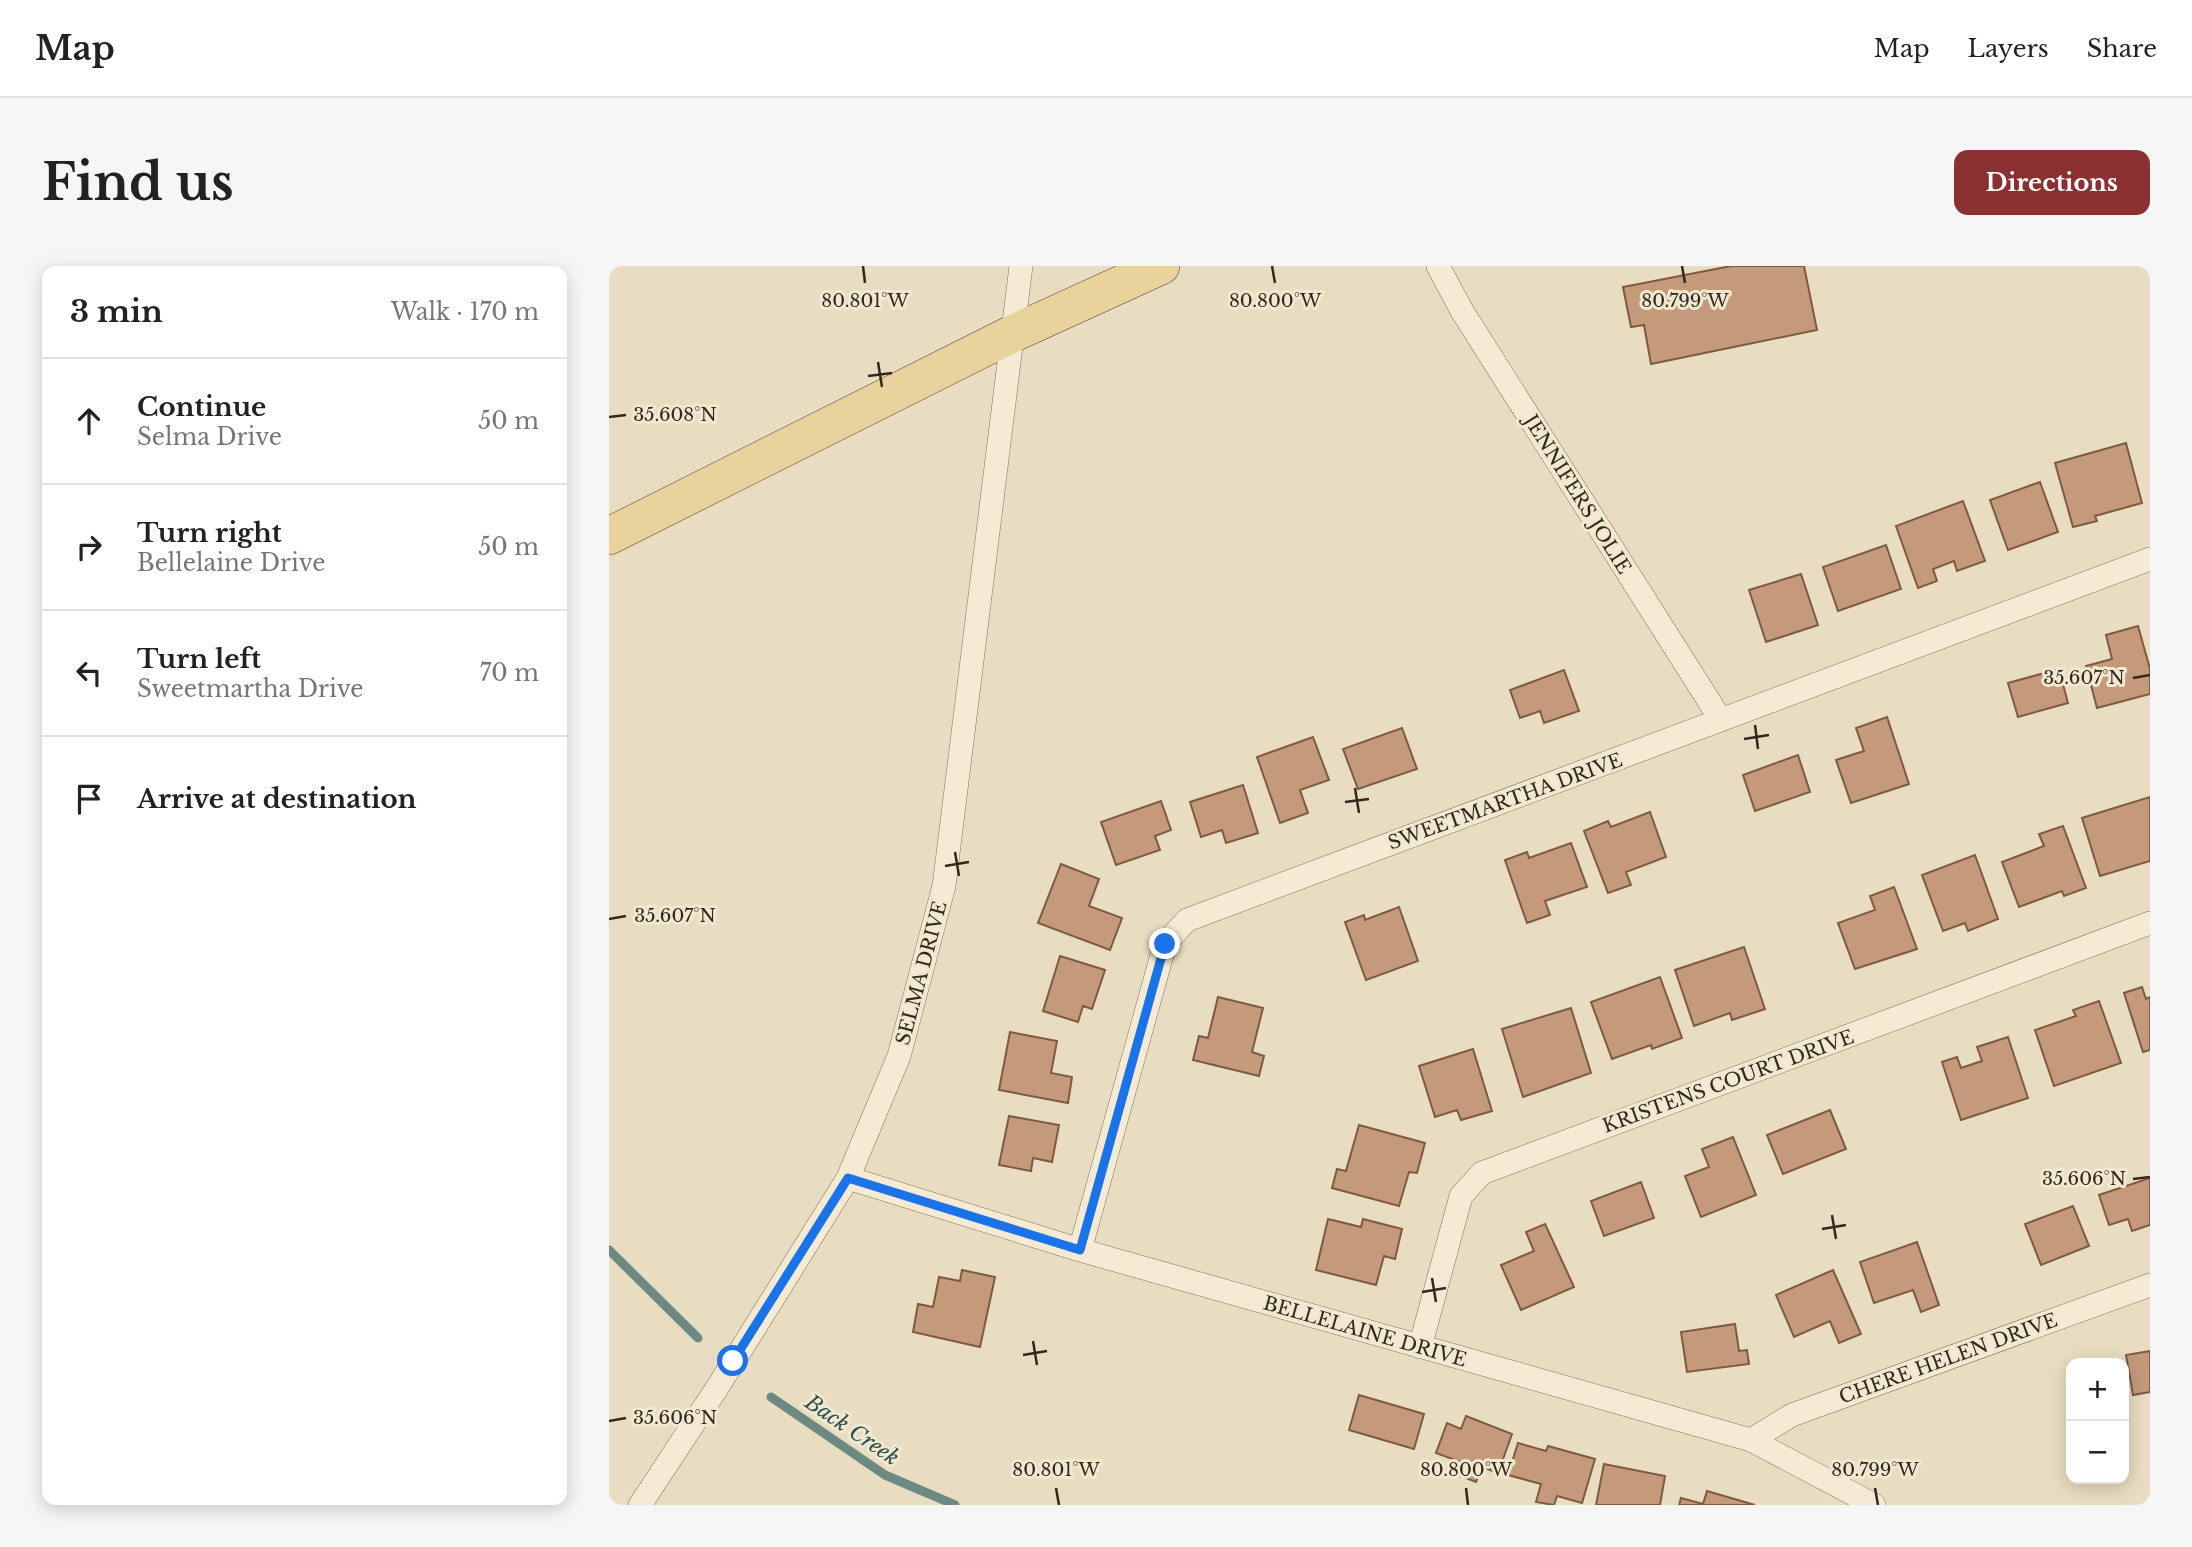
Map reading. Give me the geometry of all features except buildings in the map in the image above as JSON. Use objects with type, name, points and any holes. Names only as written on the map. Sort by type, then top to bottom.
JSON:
[{"type":"main road","points":[[609,536],[1012,334],[1161,266]]},
{"type":"street","name":"SELMA DRIVE","points":[[640,1505],[719,1385],[848,1178],[899,1056],[944,886],[1021,266]]},
{"type":"street","name":"JENNIFERS JOLIE","points":[[1438,266],[1462,311],[1721,720]]},
{"type":"street","name":"SWEETMARTHA DRIVE","points":[[1080,1250],[1165,944],[1187,920],[2150,559]]},
{"type":"street","name":"KRISTENS COURT DRIVE","points":[[1420,1347],[1461,1196],[1482,1172],[2150,923]]},
{"type":"street","name":"BELLELAINE DRIVE","points":[[848,1178],[1080,1250],[1751,1440],[1874,1505]]},
{"type":"street","name":"CHERE HELEN DRIVE","points":[[1751,1440],[1792,1415],[2150,1285]]},
{"type":"waterway","name":"Back Creek","points":[[609,1250],[698,1338]]},
{"type":"waterway","name":"Back Creek","points":[[771,1397],[885,1475],[955,1505]]},
{"type":"route","points":[[733,1361],[848,1178],[1080,1250],[1165,944]]}]
